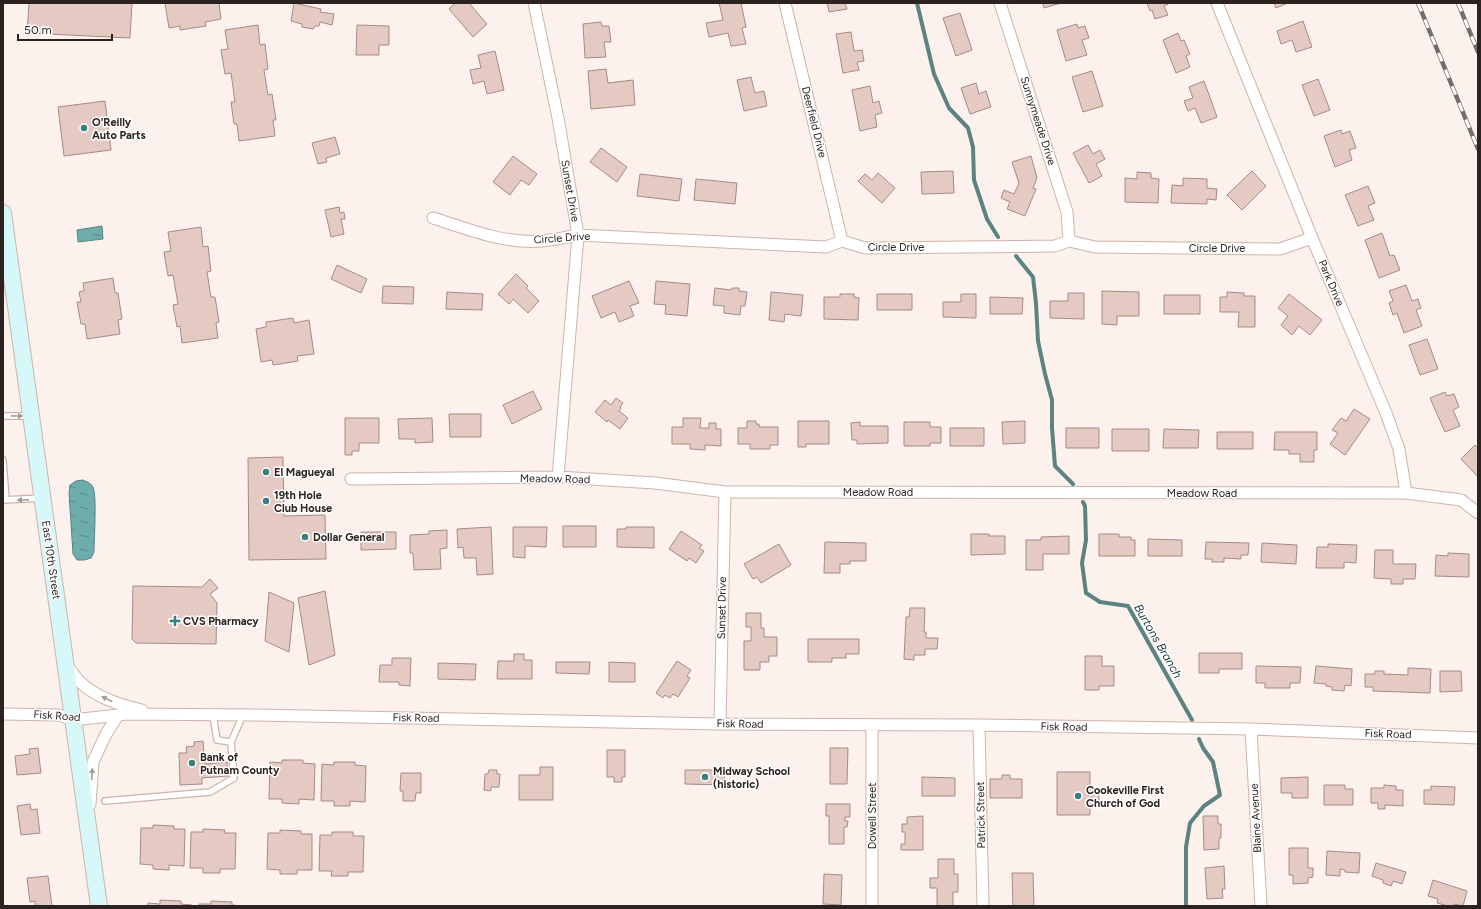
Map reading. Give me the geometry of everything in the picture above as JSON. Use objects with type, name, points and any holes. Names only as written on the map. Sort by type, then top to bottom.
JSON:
[{"type":"main road","name":"East 10th Street","points":[[3,213],[5,245],[31,416],[99,906]]},
{"type":"street","name":"Sunset Drive","points":[[534,3],[558,118],[578,235],[558,477]]},
{"type":"street","name":"Deerfield Drive","points":[[785,3],[842,241]]},
{"type":"street","name":"Sunnymeade Drive","points":[[1000,3],[1067,212],[1069,241]]},
{"type":"street","name":"Park Drive","points":[[1217,3],[1394,435],[1399,449],[1406,493]]},
{"type":"street","name":"Circle Drive","points":[[433,218],[488,235],[514,240],[542,241],[578,235],[826,247],[842,241],[865,248],[1055,246],[1069,241],[1095,247],[1280,249],[1312,238]]},
{"type":"street","name":"Meadow Road","points":[[352,479],[558,477],[655,484],[724,492],[1406,493]]},
{"type":"street","name":"Sunset Drive","points":[[720,724],[724,492]]},
{"type":"street","points":[[1406,493],[1461,500],[1478,513]]},
{"type":"street","points":[[65,663],[80,682],[104,698],[118,704],[158,714]]},
{"type":"street","name":"Fisk Road","points":[[3,714],[59,715],[73,720],[118,715],[158,714],[720,724],[979,725],[1251,729],[1478,738]]},
{"type":"street","points":[[88,827],[93,762],[106,734],[118,715]]},
{"type":"street","name":"Dowell Street","points":[[872,725],[872,906]]},
{"type":"street","name":"Patrick Street","points":[[979,725],[983,906]]},
{"type":"street","name":"Blaine Avenue","points":[[1251,729],[1261,906]]},
{"type":"lane","points":[[3,416],[31,416]]},
{"type":"lane","points":[[3,460],[5,500],[42,498]]},
{"type":"lane","points":[[213,715],[217,740],[231,742]]},
{"type":"lane","points":[[105,801],[210,792],[234,778],[231,742],[243,715]]},
{"type":"water","points":[[102,226],[103,239],[78,242],[77,230]]},
{"type":"water","points":[[83,480],[91,484],[94,492],[94,552],[91,558],[77,560],[73,554],[69,493],[70,485],[76,481]]},
{"type":"building","points":[[29,3],[132,3],[130,38],[27,33]]},
{"type":"building","points":[[165,3],[219,3],[221,19],[205,22],[206,26],[180,30],[180,26],[169,28]]},
{"type":"building","points":[[294,3],[321,9],[320,12],[334,14],[332,25],[320,22],[319,26],[315,26],[313,29],[302,27],[302,24],[291,21]]},
{"type":"building","points":[[455,3],[469,3],[487,24],[473,37],[449,9]]},
{"type":"building","points":[[719,3],[741,3],[746,27],[742,28],[746,44],[731,46],[728,33],[709,37],[706,23],[723,20]]},
{"type":"building","points":[[827,3],[845,3],[847,9],[829,12]]},
{"type":"building","points":[[1043,3],[1061,3],[1044,8]]},
{"type":"building","points":[[1147,3],[1167,3],[1168,4],[1164,6],[1168,15],[1155,19],[1152,10],[1150,11]]},
{"type":"building","points":[[1274,3],[1288,3],[1276,8]]},
{"type":"building","points":[[960,13],[972,50],[956,56],[943,18]]},
{"type":"building","points":[[1303,21],[1312,47],[1296,52],[1292,40],[1281,44],[1277,31]]},
{"type":"building","points":[[601,22],[602,26],[609,26],[611,42],[604,42],[606,57],[585,58],[583,24]]},
{"type":"building","points":[[1077,24],[1078,28],[1085,26],[1089,38],[1082,40],[1087,55],[1066,61],[1057,30]]},
{"type":"building","points":[[258,25],[260,45],[265,44],[268,69],[264,70],[268,95],[272,94],[276,120],[273,120],[275,136],[239,141],[237,124],[234,124],[231,102],[235,102],[231,73],[225,74],[221,50],[228,49],[225,30]]},
{"type":"building","points":[[357,25],[389,26],[389,45],[379,45],[379,55],[356,55]]},
{"type":"building","points":[[851,32],[854,51],[862,50],[864,61],[857,62],[859,70],[843,73],[836,34]]},
{"type":"building","points":[[1178,33],[1181,41],[1184,40],[1190,54],[1186,56],[1190,67],[1176,73],[1163,40]]},
{"type":"building","points":[[495,51],[504,90],[487,94],[484,81],[473,84],[470,70],[481,68],[478,55]]},
{"type":"building","points":[[606,69],[608,83],[633,80],[635,105],[591,109],[588,71]]},
{"type":"building","points":[[1092,71],[1103,106],[1083,112],[1072,77]]},
{"type":"building","points":[[751,77],[755,93],[764,91],[767,106],[744,111],[737,80]]},
{"type":"building","points":[[1318,79],[1330,110],[1314,116],[1302,85]]},
{"type":"building","points":[[1204,81],[1217,117],[1201,123],[1195,108],[1188,111],[1184,101],[1193,98],[1189,87]]},
{"type":"building","points":[[976,83],[979,94],[986,91],[991,107],[970,114],[961,88]]},
{"type":"building","points":[[870,86],[873,103],[879,101],[882,113],[875,115],[877,127],[860,131],[852,90]]},
{"type":"building","name":"O'Reilly Auto Parts","points":[[105,101],[111,150],[64,156],[58,107]]},
{"type":"building","points":[[1341,130],[1342,134],[1350,131],[1356,148],[1349,150],[1352,160],[1335,167],[1324,136]]},
{"type":"building","points":[[335,137],[340,154],[326,158],[327,162],[318,164],[312,143]]},
{"type":"building","points":[[1088,145],[1093,154],[1100,150],[1105,159],[1096,164],[1102,176],[1089,183],[1073,153]]},
{"type":"building","points":[[601,148],[627,167],[617,182],[590,162]]},
{"type":"building","points":[[513,156],[537,174],[529,185],[521,180],[510,195],[493,182]]},
{"type":"building","points":[[1031,156],[1037,178],[1033,188],[1036,189],[1025,216],[1007,209],[1010,202],[1001,198],[1004,190],[1014,194],[1019,183],[1012,162]]},
{"type":"building","points":[[953,171],[954,193],[922,194],[921,172]]},
{"type":"building","points":[[1252,171],[1266,186],[1242,210],[1227,195]]},
{"type":"building","points":[[1137,172],[1151,173],[1151,178],[1159,179],[1158,203],[1125,202],[1125,178],[1137,179]]},
{"type":"building","points":[[878,173],[895,188],[882,203],[858,181],[865,174],[872,180]]},
{"type":"building","points":[[640,174],[682,179],[679,201],[637,196]]},
{"type":"building","points":[[1183,178],[1207,179],[1207,188],[1217,189],[1216,200],[1207,199],[1207,204],[1171,203],[1172,185],[1183,186]]},
{"type":"building","points":[[696,179],[737,183],[735,204],[694,200]]},
{"type":"building","points":[[1368,186],[1375,203],[1368,206],[1374,220],[1358,226],[1345,195]]},
{"type":"building","points":[[339,207],[340,213],[344,212],[345,219],[341,219],[344,234],[331,237],[325,210]]},
{"type":"building","points":[[201,227],[203,247],[208,246],[211,271],[207,272],[211,297],[215,297],[219,322],[216,323],[218,338],[182,343],[180,326],[177,327],[173,305],[178,304],[173,275],[168,276],[164,252],[171,251],[168,232]]},
{"type":"building","points":[[1382,233],[1390,256],[1394,255],[1400,270],[1379,278],[1365,240]]},
{"type":"building","points":[[337,265],[367,279],[361,293],[331,279]]},
{"type":"building","points":[[516,274],[528,286],[526,288],[539,301],[528,313],[513,299],[509,304],[498,294]]},
{"type":"building","points":[[113,278],[115,293],[118,293],[122,319],[118,320],[120,334],[87,339],[85,324],[81,324],[77,302],[81,302],[79,292],[84,291],[83,283]]},
{"type":"building","points":[[629,281],[639,303],[630,306],[634,316],[619,322],[615,312],[601,318],[592,296]]},
{"type":"building","points":[[656,281],[690,284],[687,316],[665,314],[666,305],[654,304]]},
{"type":"building","points":[[1406,285],[1412,301],[1418,299],[1421,308],[1416,310],[1422,326],[1404,333],[1397,313],[1393,315],[1389,303],[1393,301],[1389,291]]},
{"type":"building","points":[[383,286],[414,287],[413,304],[382,303]]},
{"type":"building","points":[[715,288],[731,290],[732,288],[739,288],[739,291],[747,292],[745,306],[741,306],[740,315],[724,313],[724,306],[713,305]]},
{"type":"building","points":[[1102,291],[1139,292],[1139,316],[1117,316],[1117,325],[1102,324]]},
{"type":"building","points":[[447,292],[483,294],[482,310],[446,309]]},
{"type":"building","points":[[771,292],[803,295],[801,316],[785,314],[784,322],[769,320]]},
{"type":"building","points":[[1227,292],[1244,293],[1244,296],[1255,296],[1255,327],[1238,327],[1239,312],[1220,312],[1220,297],[1227,297]]},
{"type":"building","points":[[1068,293],[1084,293],[1084,319],[1050,318],[1050,301],[1068,301]]},
{"type":"building","points":[[840,294],[854,294],[854,297],[859,298],[858,320],[824,319],[824,297],[840,297]]},
{"type":"building","points":[[877,294],[912,294],[912,310],[877,310]]},
{"type":"building","points":[[961,294],[976,294],[976,318],[943,317],[943,302],[961,302]]},
{"type":"building","points":[[1289,294],[1322,320],[1310,335],[1299,326],[1292,335],[1281,325],[1288,316],[1278,308]]},
{"type":"building","points":[[1164,295],[1200,295],[1200,314],[1164,314]]},
{"type":"building","points":[[990,297],[1023,298],[1022,314],[990,314]]},
{"type":"building","points":[[293,318],[294,323],[309,320],[314,354],[297,356],[298,361],[273,365],[272,360],[261,362],[256,329],[266,327],[266,322]]},
{"type":"building","points":[[1427,339],[1438,369],[1420,375],[1409,345]]},
{"type":"building","points":[[533,391],[542,409],[512,424],[503,405]]},
{"type":"building","points":[[1445,392],[1447,396],[1454,394],[1459,407],[1453,410],[1460,426],[1445,432],[1430,398]]},
{"type":"building","points":[[616,398],[623,403],[619,411],[628,418],[620,429],[608,420],[607,422],[595,412],[605,400],[611,405]]},
{"type":"building","points":[[1354,409],[1370,419],[1345,455],[1330,444],[1338,433],[1332,430],[1341,418],[1346,421]]},
{"type":"building","points":[[449,414],[481,414],[481,437],[450,437]]},
{"type":"building","points":[[345,418],[379,418],[379,443],[359,443],[359,451],[352,451],[352,455],[345,455]]},
{"type":"building","points":[[432,418],[433,442],[415,443],[415,439],[399,439],[398,419]]},
{"type":"building","points":[[683,418],[701,418],[700,428],[709,428],[709,423],[716,423],[716,429],[721,429],[721,446],[705,445],[705,450],[690,449],[690,444],[672,444],[672,427],[683,427]]},
{"type":"building","points":[[747,421],[756,421],[756,424],[759,424],[759,427],[778,427],[778,445],[770,445],[770,449],[750,449],[750,444],[738,444],[738,428],[747,428]]},
{"type":"building","points":[[798,421],[829,421],[829,444],[806,444],[806,447],[798,447]]},
{"type":"building","points":[[1025,421],[1025,443],[1003,444],[1002,422]]},
{"type":"building","points":[[860,422],[860,426],[888,426],[888,443],[857,444],[857,440],[852,440],[851,423]]},
{"type":"building","points":[[904,422],[930,422],[930,427],[941,427],[941,443],[930,443],[930,446],[904,446]]},
{"type":"building","points":[[950,428],[984,428],[984,446],[950,446]]},
{"type":"building","points":[[1066,428],[1099,428],[1099,448],[1066,448]]},
{"type":"building","points":[[1112,429],[1149,429],[1149,451],[1112,451]]},
{"type":"building","points":[[1164,429],[1199,430],[1198,448],[1163,448]]},
{"type":"building","points":[[1217,432],[1253,432],[1253,449],[1217,449]]},
{"type":"building","points":[[1275,432],[1317,432],[1317,450],[1314,450],[1314,462],[1300,462],[1300,454],[1289,454],[1289,450],[1274,450]]},
{"type":"building","points":[[1475,445],[1478,448],[1478,477],[1461,459]]},
{"type":"building","points":[[283,457],[284,516],[325,515],[326,559],[249,560],[248,458]]},
{"type":"building","points":[[563,526],[596,526],[596,547],[563,547]]},
{"type":"building","points":[[491,527],[493,574],[477,575],[476,558],[464,558],[463,547],[458,548],[457,529]]},
{"type":"building","points":[[513,527],[547,527],[546,547],[525,546],[525,558],[513,557]]},
{"type":"building","points":[[626,527],[654,527],[654,548],[617,547],[617,529],[626,529]]},
{"type":"building","points":[[447,530],[447,548],[440,549],[441,569],[414,570],[413,553],[410,553],[410,535],[429,534],[429,531]]},
{"type":"building","points":[[681,531],[702,545],[699,548],[704,551],[696,563],[689,558],[687,561],[669,549]]},
{"type":"building","points":[[361,532],[396,532],[396,549],[361,550]]},
{"type":"building","points":[[971,534],[1005,536],[1005,554],[971,555]]},
{"type":"building","points":[[1099,534],[1119,534],[1119,537],[1131,537],[1131,540],[1135,540],[1135,556],[1099,556]]},
{"type":"building","points":[[1069,536],[1069,554],[1043,554],[1043,570],[1026,570],[1026,540],[1041,540],[1041,537]]},
{"type":"building","points":[[1148,539],[1182,540],[1182,556],[1148,556]]},
{"type":"building","points":[[825,542],[866,543],[866,561],[850,561],[850,564],[840,564],[840,573],[824,573]]},
{"type":"building","points":[[1206,542],[1249,543],[1248,555],[1241,555],[1241,559],[1224,558],[1224,562],[1212,562],[1212,559],[1205,559]]},
{"type":"building","points":[[1262,543],[1297,545],[1296,564],[1261,562]]},
{"type":"building","points":[[779,544],[791,565],[761,583],[757,577],[753,579],[744,564]]},
{"type":"building","points":[[1328,544],[1357,545],[1356,563],[1344,562],[1344,568],[1316,568],[1317,547],[1328,547]]},
{"type":"building","points":[[1375,550],[1393,550],[1393,564],[1416,564],[1415,579],[1403,579],[1403,584],[1391,584],[1391,579],[1374,578]]},
{"type":"building","points":[[1448,553],[1469,554],[1469,577],[1435,576],[1436,555],[1448,556]]},
{"type":"building","name":"CVS Pharmacy","points":[[210,579],[218,588],[210,594],[217,603],[216,644],[136,643],[132,639],[133,586],[202,587]]},
{"type":"building","points":[[325,591],[335,655],[309,665],[298,598]]},
{"type":"building","points":[[269,592],[294,603],[289,652],[265,641]]},
{"type":"building","points":[[910,608],[925,608],[924,632],[926,632],[926,638],[938,638],[937,649],[925,649],[925,655],[914,655],[914,660],[904,659],[906,617],[909,617]]},
{"type":"building","points":[[746,613],[761,613],[761,628],[764,628],[764,637],[777,637],[777,656],[769,656],[769,662],[760,662],[760,670],[744,670],[744,641],[751,641],[751,627],[746,627]]},
{"type":"building","points":[[808,639],[859,639],[859,654],[846,654],[846,658],[832,658],[832,662],[808,662]]},
{"type":"building","points":[[1199,653],[1242,653],[1242,669],[1219,669],[1219,673],[1199,673]]},
{"type":"building","points":[[514,654],[524,654],[524,660],[532,660],[532,679],[497,679],[498,661],[514,661]]},
{"type":"building","points":[[1085,656],[1102,656],[1102,666],[1114,666],[1114,686],[1099,686],[1099,690],[1085,690]]},
{"type":"building","points":[[392,658],[411,658],[410,686],[399,685],[399,682],[379,682],[380,665],[392,665]]},
{"type":"building","points":[[677,661],[691,670],[687,676],[690,678],[678,697],[673,694],[670,698],[665,695],[663,698],[656,693]]},
{"type":"building","points":[[556,662],[590,662],[589,674],[556,673]]},
{"type":"building","points":[[609,662],[635,663],[635,682],[609,682]]},
{"type":"building","points":[[438,663],[476,664],[475,680],[438,679]]},
{"type":"building","points":[[1256,666],[1301,667],[1300,683],[1290,683],[1290,688],[1265,688],[1265,683],[1256,683]]},
{"type":"building","points":[[1316,666],[1352,669],[1351,686],[1345,685],[1344,691],[1332,690],[1332,687],[1326,686],[1326,684],[1314,683]]},
{"type":"building","points":[[1408,668],[1431,669],[1430,693],[1373,691],[1373,687],[1365,687],[1365,674],[1375,674],[1375,671],[1384,671],[1384,674],[1408,675]]},
{"type":"building","points":[[1440,671],[1461,671],[1462,691],[1440,692]]},
{"type":"building","name":"Bank of Putnam County","points":[[203,741],[205,764],[227,762],[228,776],[202,778],[202,784],[180,785],[179,753],[187,753],[186,747],[194,746],[194,742]]},
{"type":"building","points":[[38,748],[41,773],[17,775],[15,756],[30,754],[29,749]]},
{"type":"building","points":[[830,748],[848,748],[847,784],[830,784]]},
{"type":"building","points":[[607,750],[625,750],[625,777],[622,777],[622,782],[614,782],[614,777],[607,777]]},
{"type":"building","points":[[282,760],[303,760],[303,763],[315,764],[314,800],[299,799],[299,804],[282,803],[282,799],[269,799],[270,762],[282,763]]},
{"type":"building","points":[[334,762],[355,762],[355,765],[366,766],[365,802],[350,801],[350,806],[334,806],[334,801],[321,801],[322,764],[334,765]]},
{"type":"building","points":[[540,767],[553,767],[553,800],[519,800],[519,775],[540,775]]},
{"type":"building","points":[[489,770],[497,770],[497,774],[500,774],[499,787],[491,787],[491,791],[484,790],[485,774],[488,774]]},
{"type":"building","name":"Midway School (historic)","points":[[685,770],[725,770],[724,785],[685,784]]},
{"type":"building","name":"Cookeville First Church of God","points":[[1057,772],[1090,772],[1090,793],[1099,793],[1099,800],[1090,800],[1090,815],[1057,815]]},
{"type":"building","points":[[401,773],[421,773],[421,793],[416,793],[415,801],[403,801],[403,791],[400,791]]},
{"type":"building","points":[[1002,775],[1010,775],[1010,779],[1022,779],[1022,798],[990,798],[990,779],[1002,779]]},
{"type":"building","points":[[922,777],[955,778],[955,796],[922,796]]},
{"type":"building","points":[[1308,777],[1308,798],[1292,798],[1292,793],[1281,793],[1281,778]]},
{"type":"building","points":[[1324,785],[1345,785],[1345,789],[1353,789],[1353,805],[1324,805]]},
{"type":"building","points":[[1384,785],[1396,786],[1396,790],[1403,790],[1403,806],[1385,805],[1385,809],[1378,809],[1378,803],[1371,803],[1371,788],[1384,788]]},
{"type":"building","points":[[1431,786],[1455,787],[1454,805],[1424,804],[1424,790],[1431,790]]},
{"type":"building","points":[[30,804],[31,810],[37,809],[40,833],[21,835],[17,806]]},
{"type":"building","points":[[826,804],[850,804],[850,817],[845,817],[845,821],[848,821],[847,827],[844,827],[844,844],[829,844],[829,816],[826,816]]},
{"type":"building","points":[[923,816],[923,850],[901,850],[901,844],[905,844],[905,832],[902,832],[902,824],[907,824],[907,817]]},
{"type":"building","points":[[1203,816],[1218,816],[1218,824],[1221,824],[1219,849],[1204,850]]},
{"type":"building","points":[[153,825],[174,826],[174,829],[185,829],[184,866],[169,865],[169,870],[153,869],[153,865],[140,864],[141,828],[153,828]]},
{"type":"building","points":[[203,829],[225,830],[224,833],[236,833],[235,869],[220,869],[220,873],[203,873],[203,868],[190,868],[191,832],[203,832]]},
{"type":"building","points":[[280,830],[301,831],[301,834],[312,834],[312,870],[297,870],[297,874],[280,874],[280,870],[267,869],[268,833],[280,833]]},
{"type":"building","points":[[332,832],[353,832],[353,836],[364,836],[363,872],[348,872],[348,876],[331,876],[332,871],[319,871],[320,835],[332,835]]},
{"type":"building","points":[[1289,848],[1308,848],[1308,868],[1313,868],[1313,877],[1308,878],[1308,883],[1293,884],[1293,875],[1289,875]]},
{"type":"building","points":[[1327,851],[1360,853],[1359,873],[1345,872],[1345,870],[1340,869],[1340,876],[1326,875]]},
{"type":"building","points":[[938,859],[954,859],[954,874],[958,874],[958,892],[953,892],[953,906],[937,906],[937,888],[930,888],[930,878],[938,878]]},
{"type":"building","points":[[1376,863],[1406,872],[1402,884],[1393,881],[1391,886],[1383,883],[1383,880],[1372,876]]},
{"type":"building","points":[[1224,866],[1225,889],[1222,889],[1223,898],[1207,899],[1205,868]]},
{"type":"building","points":[[1012,873],[1033,873],[1034,906],[1013,906]]},
{"type":"building","points":[[824,874],[842,875],[841,905],[823,904]]},
{"type":"building","points":[[48,876],[52,906],[35,906],[35,901],[30,902],[27,878]]},
{"type":"building","points":[[1433,880],[1467,891],[1463,906],[1454,904],[1453,906],[1448,906],[1437,903],[1438,899],[1428,896]]},
{"type":"building","points":[[160,900],[181,901],[181,904],[192,906],[147,906],[148,903],[160,904]]},
{"type":"building","points":[[211,901],[232,902],[232,905],[243,906],[199,906],[199,904],[211,904]]},
{"type":"waterway","name":"Burtons Branch","points":[[917,3],[934,74],[949,108],[968,128],[973,147],[974,180],[987,219],[998,237]]},
{"type":"waterway","name":"Burtons Branch","points":[[1016,256],[1033,277],[1038,341],[1052,400],[1052,428],[1055,466],[1073,484]]},
{"type":"waterway","name":"Burtons Branch","points":[[1083,502],[1085,506],[1086,540],[1082,563],[1086,593],[1100,602],[1128,606],[1192,720]]},
{"type":"waterway","name":"Burtons Branch","points":[[1186,906],[1186,847],[1190,823],[1204,806],[1220,795],[1213,762],[1203,748],[1199,739]]},
{"type":"railway","points":[[1418,3],[1478,149]]},
{"type":"railway","points":[[1458,3],[1478,52]]},
{"type":"place","name":"O'Reilly Auto Parts","points":[[84,128]]},
{"type":"place","name":"El Magueyal","points":[[266,472]]},
{"type":"place","name":"19th Hole Club House","points":[[266,501]]},
{"type":"place","name":"Dollar General","points":[[305,537]]},
{"type":"place","name":"CVS Pharmacy","points":[[175,621]]},
{"type":"place","name":"Bank of Putnam County","points":[[192,763]]},
{"type":"place","name":"Midway School (historic)","points":[[705,777]]},
{"type":"place","name":"Cookeville First Church of God","points":[[1078,796]]}]
